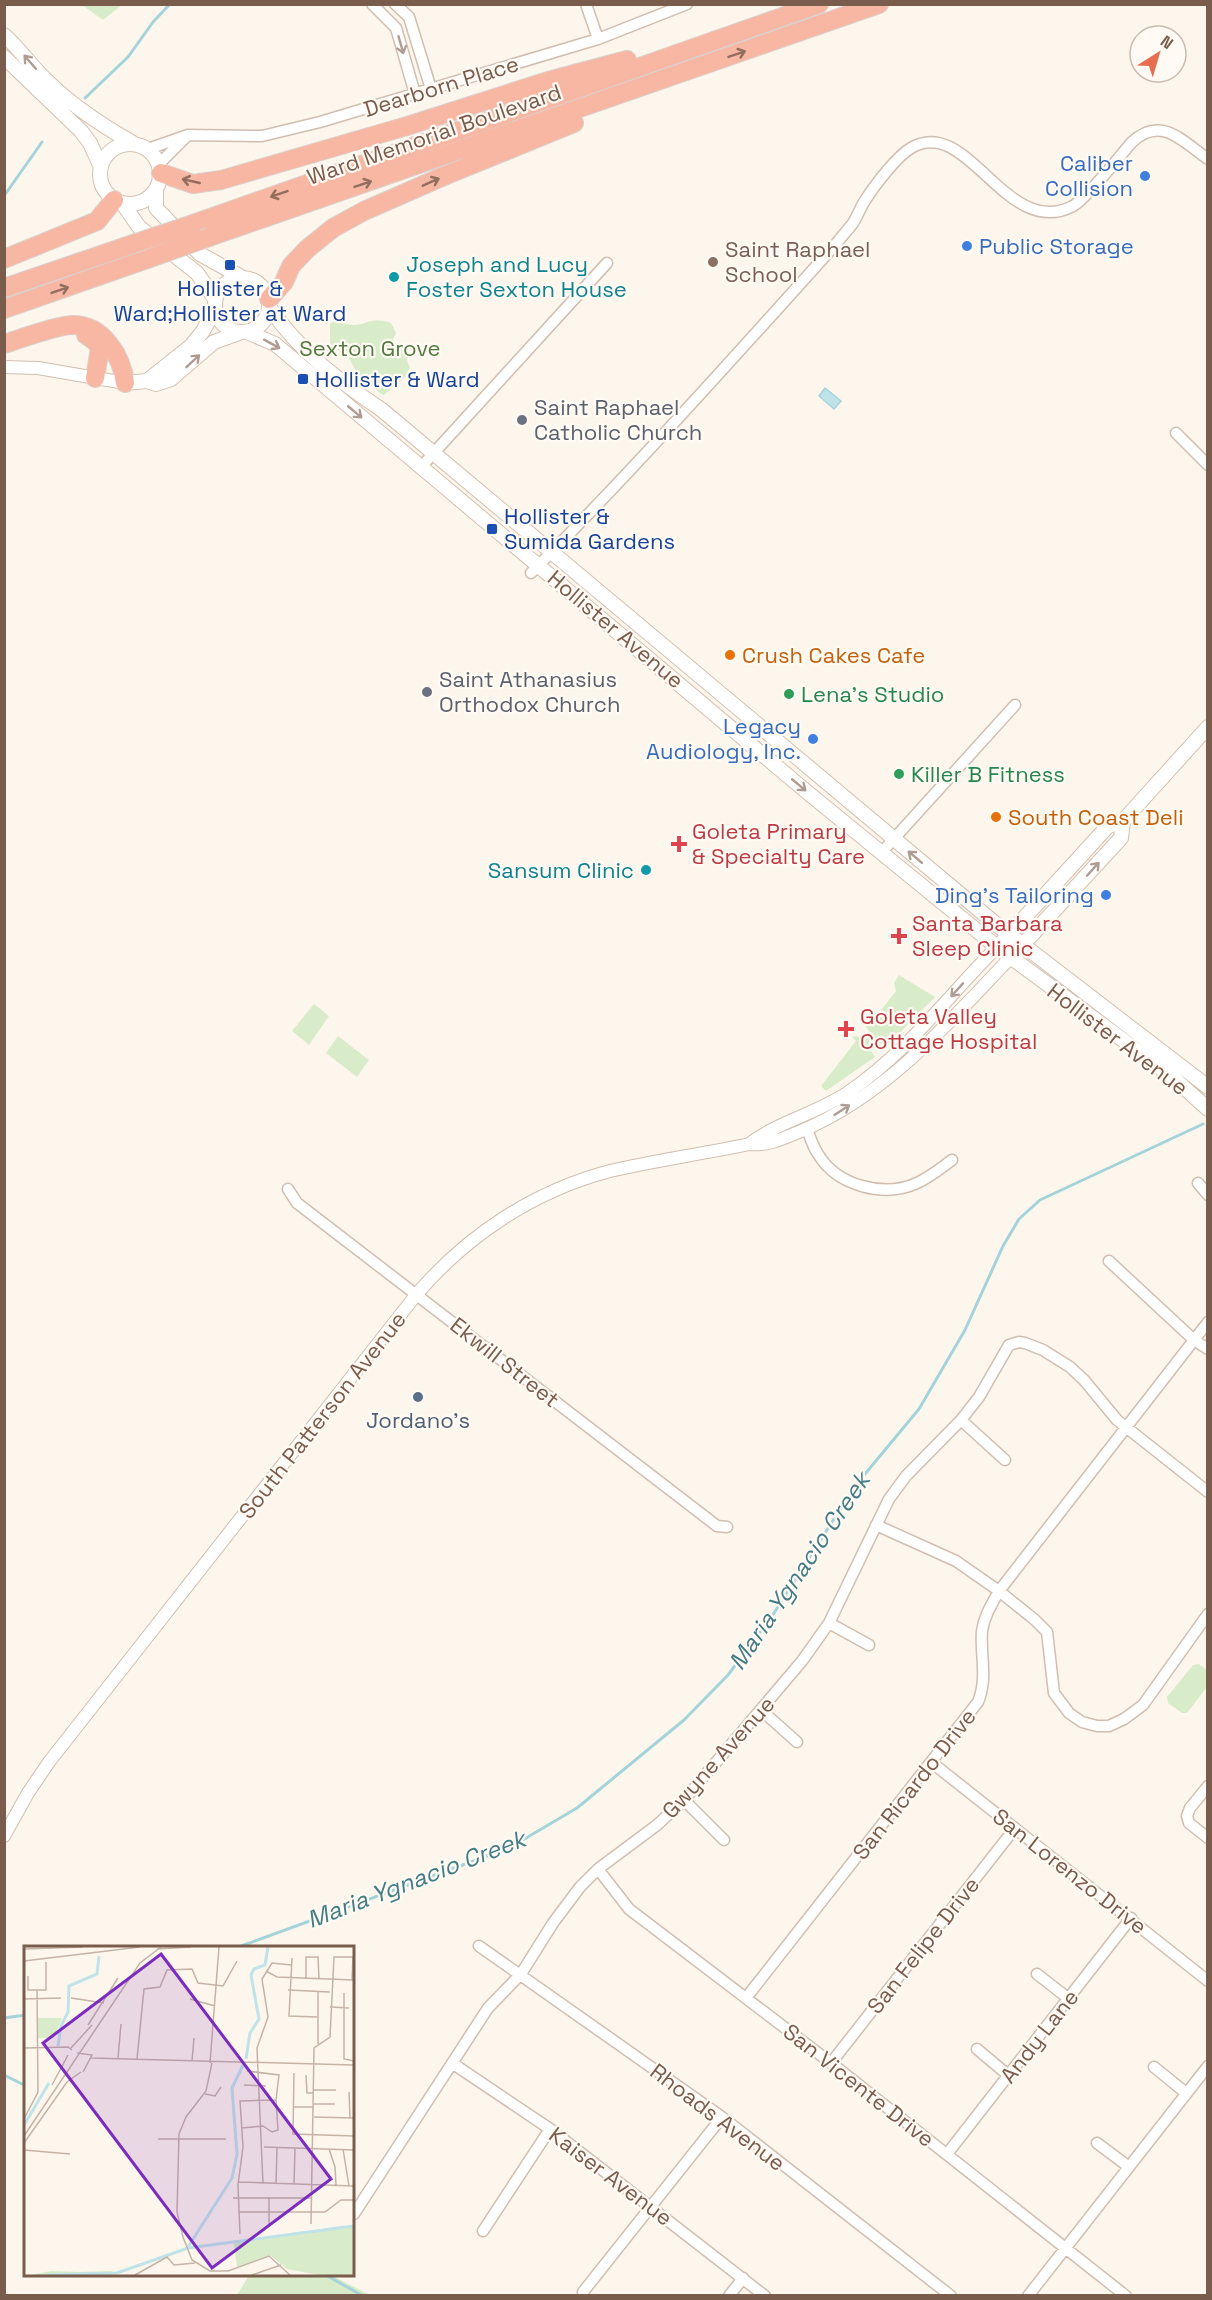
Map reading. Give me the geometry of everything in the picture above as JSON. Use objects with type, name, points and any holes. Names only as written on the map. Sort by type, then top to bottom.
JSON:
[{"type":"highway","name":"Ward Memorial Boulevard","points":[[4,288],[819,4]]},
{"type":"highway","name":"Ward Memorial Boulevard","points":[[4,309],[879,4]]},
{"type":"highway","points":[[159,175],[193,184],[221,180],[407,126],[548,81],[663,51],[711,42]]},
{"type":"highway","points":[[269,304],[291,267],[307,249],[333,228],[454,172],[640,98],[682,73]]},
{"type":"highway","points":[[4,259],[97,221],[119,202]]},
{"type":"highway","points":[[4,344],[71,325],[80,326],[103,338],[118,357],[125,383]]},
{"type":"highway","points":[[64,328],[89,336],[100,348],[95,378]]},
{"type":"main road","points":[[4,35],[44,78],[90,143],[100,165],[101,185],[106,194],[119,202],[139,227],[197,273],[215,304],[217,317],[223,325],[243,332]]},
{"type":"main road","points":[[4,57],[61,103],[148,149],[159,175],[156,208],[200,254],[243,278]]},
{"type":"main road","points":[[100,165],[113,148],[133,143]]},
{"type":"main road","points":[[119,202],[142,202],[159,175]]},
{"type":"main road","points":[[125,383],[147,381],[156,384],[171,379],[214,342],[262,324],[269,304],[260,284],[243,278],[225,283],[203,331],[191,346],[147,381]]},
{"type":"main road","name":"Hollister Avenue","points":[[269,304],[290,336],[329,373],[382,410],[1009,935],[1208,1087]]},
{"type":"main road","name":"Hollister Avenue","points":[[243,332],[275,344],[421,467],[535,569],[1010,958],[1169,1074],[1203,1105]]},
{"type":"main road","name":"South Patterson Avenue","points":[[997,947],[1108,826],[1123,821],[1208,727]]},
{"type":"main road","name":"South Patterson Avenue","points":[[1010,958],[1121,838],[1123,821]]},
{"type":"street","points":[[372,4],[396,28],[415,94]]},
{"type":"street","points":[[396,4],[409,17],[431,89]]},
{"type":"street","points":[[586,4],[598,39]]},
{"type":"street","name":"Dearborn Place","points":[[148,149],[188,135],[262,136],[320,123],[598,39],[687,4]]},
{"type":"street","points":[[535,569],[836,244],[853,222],[866,199],[910,148],[928,142],[954,149],[1014,200],[1027,208],[1042,212],[1058,211],[1078,202],[1131,142],[1140,134],[1150,130],[1160,129],[1170,132],[1208,159]]},
{"type":"street","points":[[159,175],[188,135]]},
{"type":"street","points":[[421,467],[607,263]]},
{"type":"street","points":[[4,367],[38,368],[125,383]]},
{"type":"street","points":[[1176,433],[1208,465]]},
{"type":"street","points":[[882,852],[1015,705]]},
{"type":"street","name":"South Patterson Avenue","points":[[749,1144],[762,1134],[825,1106],[872,1076],[928,1024],[997,947]]},
{"type":"street","name":"South Patterson Avenue","points":[[4,1836],[28,1793],[49,1762],[416,1295],[476,1236],[549,1193],[609,1172],[749,1144],[765,1145],[807,1129],[852,1104],[915,1056],[1010,958]]},
{"type":"street","points":[[807,1129],[819,1156],[828,1166],[844,1179],[865,1187],[891,1190],[915,1184],[952,1160]]},
{"type":"street","points":[[1198,1183],[1208,1195]]},
{"type":"street","name":"Ekwill Street","points":[[288,1189],[297,1203],[416,1295],[717,1526],[727,1527]]},
{"type":"street","points":[[1109,1261],[1194,1340],[1208,1349]]},
{"type":"street","name":"San Ricardo Drive","points":[[746,1998],[978,1702],[983,1690],[982,1630],[987,1611],[999,1591],[1124,1427],[1208,1322]]},
{"type":"street","name":"Gwyne Avenue","points":[[354,2214],[488,2008],[521,1974],[557,1917],[580,1887],[598,1869],[657,1826],[684,1800],[802,1661],[829,1623],[889,1499],[906,1476],[961,1420],[980,1397],[1009,1345],[1019,1342],[1043,1350],[1070,1367],[1124,1427]]},
{"type":"street","points":[[961,1420],[1005,1460]]},
{"type":"street","points":[[1124,1427],[1208,1492]]},
{"type":"street","points":[[876,1524],[956,1561],[999,1591],[1047,1632],[1054,1693],[1061,1705],[1082,1722],[1109,1726],[1124,1719],[1143,1705],[1208,1614]]},
{"type":"street","points":[[829,1623],[869,1645]]},
{"type":"street","points":[[761,1710],[797,1742]]},
{"type":"street","name":"San Lorenzo Drive","points":[[931,1762],[1208,1981]]},
{"type":"street","points":[[1208,1786],[1190,1808],[1187,1816],[1189,1823],[1208,1838]]},
{"type":"street","points":[[684,1800],[724,1840]]},
{"type":"street","name":"San Felipe Drive","points":[[831,2063],[1015,1828]]},
{"type":"street","name":"San Vicente Drive","points":[[598,1869],[629,1909],[831,2063],[1126,2295]]},
{"type":"street","name":"Andy Lane","points":[[947,2154],[1131,1918]]},
{"type":"street","name":"Rhoads Avenue","points":[[479,1946],[722,2117],[951,2295]]},
{"type":"street","points":[[1037,1974],[1069,1999]]},
{"type":"street","points":[[977,2049],[1008,2075]]},
{"type":"street","name":"Kaiser Avenue","points":[[452,2063],[550,2129],[765,2295]]},
{"type":"street","points":[[1028,2295],[1208,2066]]},
{"type":"street","points":[[1154,2067],[1186,2093]]},
{"type":"street","points":[[583,2292],[722,2117]]},
{"type":"street","points":[[483,2231],[550,2129]]},
{"type":"street","points":[[1097,2143],[1129,2167]]},
{"type":"street","points":[[729,2295],[743,2278]]},
{"type":"green space","points":[[82,5],[122,5],[103,20]]},
{"type":"green space","name":"Sexton Grove","points":[[336,319],[352,325],[375,320],[391,323],[396,333],[394,343],[409,354],[407,360],[410,368],[404,378],[384,395],[381,394],[357,373],[350,360],[330,343],[330,324]]},
{"type":"green space","points":[[899,975],[935,997],[886,1047],[881,1043],[871,1051],[875,1057],[826,1091],[821,1086],[856,1041],[852,1037],[857,1036],[863,1041],[871,1033],[864,1025],[865,1019],[871,1023],[896,991],[894,983]]},
{"type":"green space","points":[[314,1004],[329,1016],[309,1045],[292,1031]]},
{"type":"green space","points":[[338,1036],[369,1060],[357,1077],[326,1053]]},
{"type":"green space","points":[[1199,1664],[1207,1670],[1207,1687],[1187,1713],[1182,1713],[1168,1703],[1167,1697],[1193,1665]]},
{"type":"green space","points":[[249,2276],[333,2276],[370,2295],[237,2295]]},
{"type":"water","points":[[825,388],[841,401],[834,409],[819,396]]},
{"type":"waterway","points":[[85,98],[128,57],[153,22],[170,4]]},
{"type":"waterway","points":[[4,196],[42,142]]},
{"type":"waterway","name":"Maria Ygnacio Creek","points":[[241,1946],[509,1848],[577,1808],[684,1720],[728,1675],[774,1613],[855,1486],[919,1409],[965,1330],[1003,1246],[1019,1219],[1040,1200],[1203,1124]]},
{"type":"waterway","name":"Maria Ygnacio Creek","points":[[4,2018],[24,2015]]},
{"type":"waterway","points":[[4,2075],[24,2085]]},
{"type":"waterway","points":[[328,2276],[363,2296]]},
{"type":"place","name":"Caliber Collision","points":[[1145,176]]},
{"type":"place","name":"Public Storage","points":[[967,246]]},
{"type":"place","name":"Saint Raphael School","points":[[713,262]]},
{"type":"place","name":"Hollister & Ward;Hollister at Ward","points":[[230,265]]},
{"type":"place","name":"Joseph and Lucy Foster Sexton House","points":[[394,277]]},
{"type":"place","name":"Hollister & Ward","points":[[303,379]]},
{"type":"place","name":"Saint Raphael Catholic Church","points":[[522,420]]},
{"type":"place","name":"Hollister & Sumida Gardens","points":[[492,529]]},
{"type":"place","name":"Crush Cakes Cafe","points":[[730,655]]},
{"type":"place","name":"Saint Athanasius Orthodox Church","points":[[427,692]]},
{"type":"place","name":"Lena's Studio","points":[[789,694]]},
{"type":"place","name":"Legacy Audiology, Inc.","points":[[813,739]]},
{"type":"place","name":"Killer B Fitness","points":[[899,774]]},
{"type":"place","name":"South Coast Deli","points":[[996,817]]},
{"type":"place","name":"Goleta Primary & Specialty Care","points":[[679,844]]},
{"type":"place","name":"Sansum Clinic","points":[[646,870]]},
{"type":"place","name":"Ding's Tailoring","points":[[1106,895]]},
{"type":"place","name":"Santa Barbara Sleep Clinic","points":[[899,936]]},
{"type":"place","name":"Goleta Valley Cottage Hospital","points":[[846,1029]]},
{"type":"place","name":"Jordano's","points":[[418,1397]]}]
